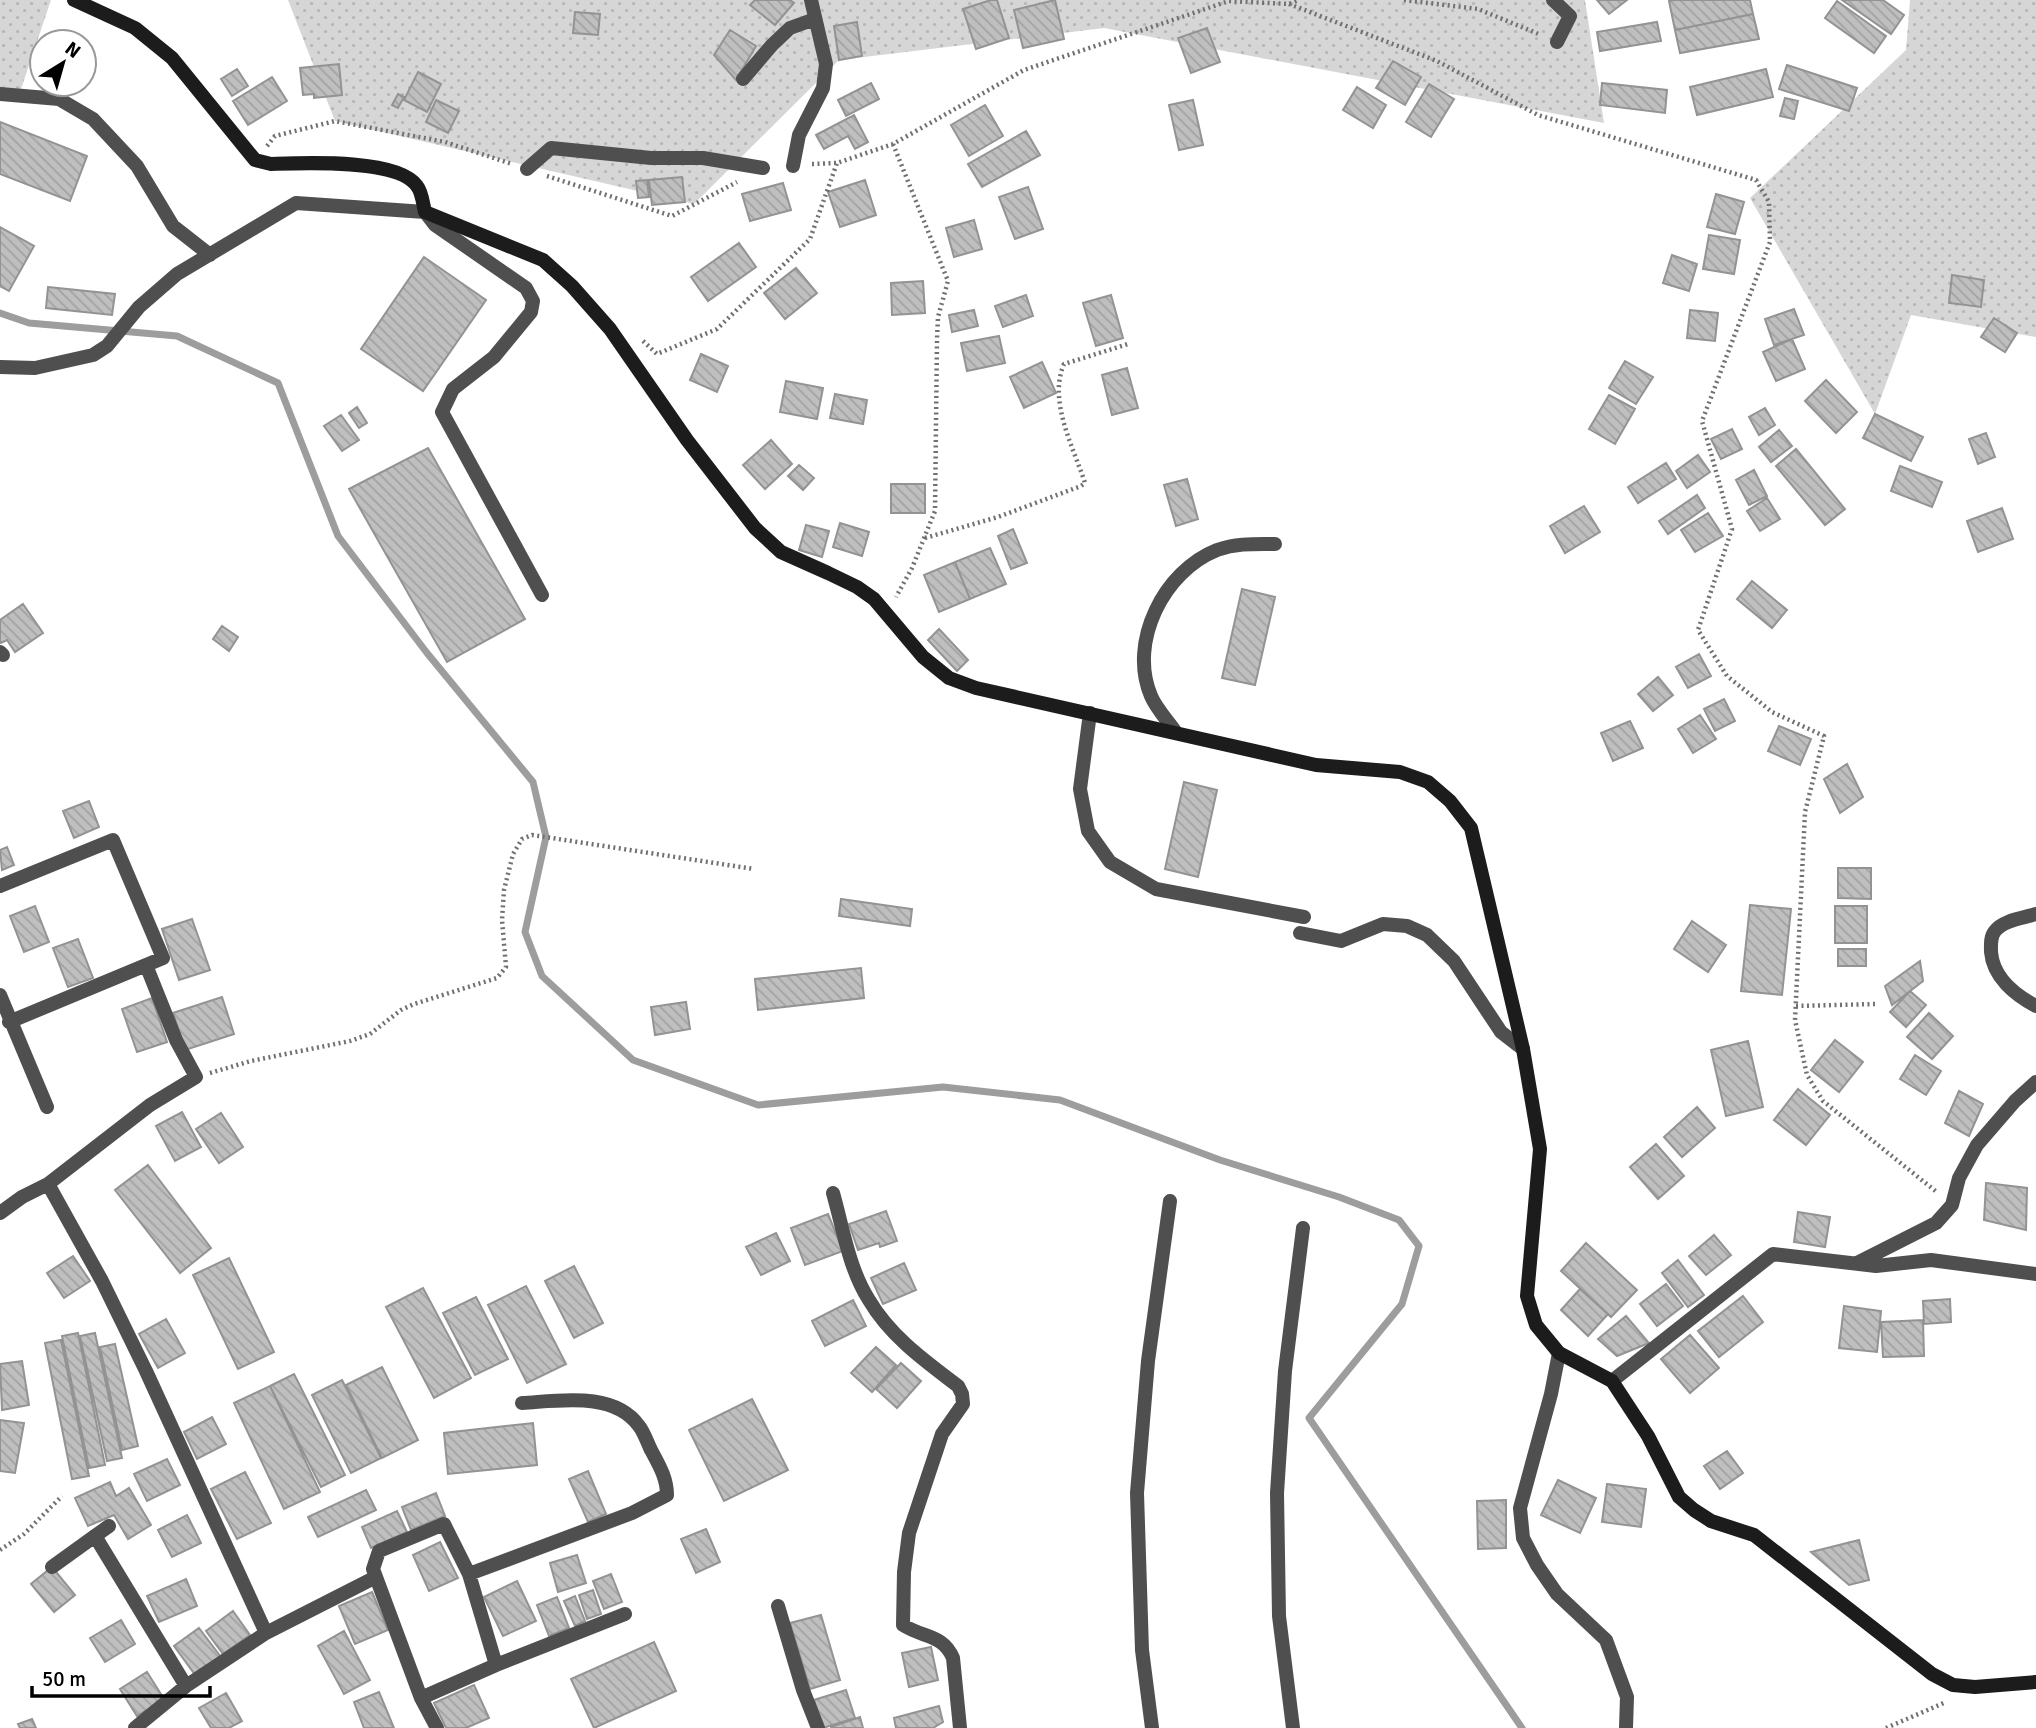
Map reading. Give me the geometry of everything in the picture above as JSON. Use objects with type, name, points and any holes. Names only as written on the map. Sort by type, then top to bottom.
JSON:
[{"type":"street","points":[[74,0],[135,28],[172,58],[255,160],[271,164],[370,166],[399,172],[417,186],[425,212],[435,225],[526,288],[533,301],[531,312],[494,357],[453,389],[442,412],[542,594]]},
{"type":"street","points":[[793,166],[799,135],[823,88],[826,64],[811,0]]},
{"type":"street","points":[[1553,0],[1570,16],[1557,42]]},
{"type":"street","points":[[743,79],[790,28],[815,19]]},
{"type":"street","points":[[0,94],[59,99],[93,119],[136,166],[173,226],[210,255]]},
{"type":"street","points":[[527,169],[551,148],[651,158],[703,158],[763,168]]},
{"type":"street","points":[[0,367],[35,368],[93,355],[107,346],[139,307],[177,274],[296,203],[425,212],[543,260],[572,286],[610,329],[687,440],[755,528],[781,552],[857,587],[874,599],[923,657],[949,678],[976,688],[1317,765],[1400,772],[1428,782],[1450,801],[1471,828],[1523,1049],[1540,1149],[1527,1297],[1536,1325],[1559,1353],[1612,1381],[1648,1436],[1679,1497],[1693,1510],[1711,1521],[1754,1535],[1932,1674],[1953,1685],[1975,1687],[2036,1682]]},
{"type":"street","points":[[1175,731],[1151,697],[1143,663],[1151,622],[1166,590],[1189,567],[1215,551],[1240,544],[1275,544]]},
{"type":"street","points":[[1090,713],[1080,789],[1088,831],[1110,862],[1156,889],[1304,917]]},
{"type":"street","points":[[0,886],[113,841],[163,958],[9,1022]]},
{"type":"street","points":[[2036,914],[2002,925],[1993,932],[1990,944],[1992,962],[2000,977],[2021,998],[2036,1006]]},
{"type":"street","points":[[1300,933],[1341,941],[1383,924],[1407,926],[1427,935],[1454,961],[1501,1032],[1523,1049]]},
{"type":"street","points":[[0,1213],[48,1184],[150,1105],[196,1077],[176,1040],[146,965]]},
{"type":"street","points":[[0,995],[9,1022],[47,1107]]},
{"type":"street","points":[[1857,1264],[1936,1223],[1952,1205],[1959,1178],[1977,1144],[2015,1101],[2036,1082]]},
{"type":"street","points":[[48,1184],[102,1281],[146,1371],[266,1633]]},
{"type":"street","points":[[833,1193],[853,1267],[868,1299],[887,1325],[916,1355],[958,1386],[962,1394],[963,1404],[942,1434],[909,1532],[902,1616],[903,1625],[943,1641],[949,1648],[953,1658],[960,1728]]},
{"type":"street","points":[[1152,1728],[1142,1650],[1137,1493],[1149,1361],[1170,1201]]},
{"type":"street","points":[[1293,1728],[1279,1616],[1277,1493],[1285,1371],[1303,1228]]},
{"type":"street","points":[[1612,1381],[1773,1254],[1876,1266],[1931,1260],[2036,1274]]},
{"type":"street","points":[[1559,1353],[1551,1394],[1520,1508],[1523,1538],[1557,1594],[1606,1640],[1627,1697],[1626,1728]]},
{"type":"street","points":[[469,1574],[632,1513],[667,1495],[667,1481],[639,1426],[627,1414],[609,1405],[579,1400],[522,1403]]},
{"type":"street","points":[[437,1728],[421,1698],[373,1569],[379,1551],[444,1524],[469,1574],[496,1665]]},
{"type":"street","points":[[52,1567],[109,1526]]},
{"type":"street","points":[[95,1536],[186,1686]]},
{"type":"street","points":[[135,1728],[186,1686],[266,1633],[376,1577]]},
{"type":"street","points":[[778,1606],[803,1690],[818,1728]]},
{"type":"street","points":[[421,1698],[625,1614]]},
{"type":"path","points":[[1289,4],[1299,0]]},
{"type":"path","points":[[1405,0],[1478,9],[1557,42]]},
{"type":"path","points":[[793,166],[837,163],[893,144],[1024,70],[1229,1],[1289,4],[1437,61],[1538,115],[1756,180],[1769,202],[1770,242],[1702,421],[1732,529],[1698,630],[1727,676],[1772,712],[1824,736],[1805,812],[1795,1020],[1807,1075],[1823,1101],[1952,1205]]},
{"type":"path","points":[[255,160],[275,136],[335,121],[445,142],[672,216],[763,168]]},
{"type":"path","points":[[886,613],[912,568],[935,511],[938,317],[948,281],[893,144]]},
{"type":"path","points":[[610,329],[637,334],[657,354],[717,329],[810,239],[837,163]]},
{"type":"path","points":[[924,538],[998,517],[1085,483],[1059,408],[1059,375],[1064,364],[1128,344]]},
{"type":"path","points":[[196,1077],[251,1061],[350,1041],[370,1034],[401,1010],[414,1004],[497,978],[506,967],[502,920],[504,890],[513,854],[522,839],[532,835],[754,869]]},
{"type":"path","points":[[1796,1006],[1876,1004]]},
{"type":"path","points":[[0,1549],[24,1534],[62,1496]]},
{"type":"path","points":[[1886,1728],[1975,1687]]},
{"type":"shaded area","points":[[0,0],[51,0],[42,28],[28,28],[28,68],[19,95],[0,93]]},
{"type":"shaded area","points":[[288,0],[1585,0],[1604,123],[1104,28],[839,60],[694,204],[335,121]]},
{"type":"shaded area","points":[[1910,0],[2036,0],[2036,337],[1911,315],[1875,414],[1750,198],[1906,50]]},
{"type":"building","points":[[755,0],[790,0],[794,3],[775,25],[750,5]]},
{"type":"building","points":[[997,0],[1009,38],[976,49],[963,9]]},
{"type":"building","points":[[1055,0],[1064,39],[1023,48],[1014,10]]},
{"type":"building","points":[[1597,0],[1627,0],[1609,14]]},
{"type":"building","points":[[1750,0],[1753,14],[1675,30],[1669,1]]},
{"type":"building","points":[[1842,0],[1883,0],[1904,15],[1891,34]]},
{"type":"building","points":[[1837,1],[1886,36],[1874,53],[1825,18]]},
{"type":"building","points":[[575,12],[600,14],[598,35],[573,33]]},
{"type":"building","points":[[1753,14],[1759,39],[1680,53],[1675,30]]},
{"type":"building","points":[[857,22],[862,56],[839,60],[834,26]]},
{"type":"building","points":[[1657,22],[1661,41],[1600,51],[1597,32]]},
{"type":"building","points":[[1207,28],[1220,62],[1191,73],[1178,38]]},
{"type":"building","points":[[730,30],[756,46],[736,80],[714,55]]},
{"type":"building","points":[[1393,61],[1421,77],[1405,105],[1376,88]]},
{"type":"building","points":[[339,64],[342,95],[314,98],[314,94],[303,95],[300,68]]},
{"type":"building","points":[[1787,65],[1857,88],[1849,111],[1779,89]]},
{"type":"building","points":[[237,69],[248,86],[232,96],[221,79]]},
{"type":"building","points":[[1766,69],[1773,97],[1697,115],[1690,87]]},
{"type":"building","points":[[418,72],[441,84],[427,112],[404,100]]},
{"type":"building","points":[[272,77],[287,101],[248,125],[233,101]]},
{"type":"building","points":[[871,83],[879,99],[846,116],[838,100]]},
{"type":"building","points":[[1602,83],[1667,90],[1665,113],[1600,105]]},
{"type":"building","points":[[1429,84],[1454,99],[1431,137],[1406,122]]},
{"type":"building","points":[[1357,87],[1386,105],[1373,128],[1343,110]]},
{"type":"building","points":[[398,94],[404,97],[398,108],[392,105]]},
{"type":"building","points":[[1785,98],[1798,101],[1794,119],[1780,116]]},
{"type":"building","points":[[436,100],[459,111],[448,133],[426,122]]},
{"type":"building","points":[[1193,100],[1203,145],[1179,150],[1169,105]]},
{"type":"building","points":[[985,105],[1003,136],[969,156],[951,125]]},
{"type":"building","points":[[854,115],[868,142],[855,149],[848,136],[824,149],[816,135]]},
{"type":"building","points":[[0,122],[87,156],[70,201],[0,174]]},
{"type":"building","points":[[1026,131],[1040,155],[982,187],[968,164]]},
{"type":"building","points":[[682,177],[685,202],[652,205],[649,180]]},
{"type":"building","points":[[647,180],[649,197],[638,198],[636,181]]},
{"type":"building","points":[[865,180],[876,215],[840,227],[828,192]]},
{"type":"building","points":[[783,183],[791,210],[750,221],[742,194]]},
{"type":"building","points":[[1028,187],[1043,229],[1015,239],[999,197]]},
{"type":"building","points":[[1716,194],[1744,202],[1735,234],[1707,227]]},
{"type":"building","points":[[974,220],[982,249],[954,257],[946,228]]},
{"type":"building","points":[[0,227],[34,246],[9,291],[0,286]]},
{"type":"building","points":[[1709,235],[1740,240],[1734,274],[1703,269]]},
{"type":"building","points":[[739,243],[756,267],[708,301],[691,277]]},
{"type":"building","points":[[1672,255],[1697,264],[1689,291],[1663,283]]},
{"type":"building","points":[[424,257],[486,300],[423,391],[361,349]]},
{"type":"building","points":[[796,268],[817,293],[785,319],[764,293]]},
{"type":"building","points":[[1952,275],[1984,280],[1981,307],[1949,303]]},
{"type":"building","points":[[923,281],[925,313],[892,315],[891,283]]},
{"type":"building","points":[[48,287],[115,294],[112,315],[46,308]]},
{"type":"building","points":[[1026,295],[1033,316],[1003,327],[995,306]]},
{"type":"building","points":[[1111,295],[1123,338],[1096,346],[1083,303]]},
{"type":"building","points":[[1794,309],[1804,335],[1774,345],[1765,319]]},
{"type":"building","points":[[974,310],[978,326],[952,332],[949,315]]},
{"type":"building","points":[[1690,310],[1718,313],[1715,341],[1687,338]]},
{"type":"building","points":[[1994,318],[2017,333],[2005,352],[1981,337]]},
{"type":"building","points":[[999,336],[1005,363],[967,371],[961,343]]},
{"type":"building","points":[[1792,339],[1805,369],[1776,381],[1763,352]]},
{"type":"building","points":[[701,354],[728,366],[717,392],[690,380]]},
{"type":"building","points":[[1625,361],[1653,377],[1636,404],[1609,388]]},
{"type":"building","points":[[1042,362],[1056,393],[1024,408],[1010,377]]},
{"type":"building","points":[[1127,368],[1138,408],[1112,415],[1102,375]]},
{"type":"building","points":[[1826,380],[1857,412],[1836,433],[1805,401]]},
{"type":"building","points":[[786,381],[823,388],[817,419],[780,412]]},
{"type":"building","points":[[835,394],[867,400],[863,424],[830,418]]},
{"type":"building","points":[[1609,395],[1635,409],[1615,444],[1589,429]]},
{"type":"building","points":[[357,407],[367,423],[359,428],[349,413]]},
{"type":"building","points":[[1765,408],[1775,425],[1759,435],[1749,417]]},
{"type":"building","points":[[1875,414],[1923,437],[1911,461],[1863,438]]},
{"type":"building","points":[[341,415],[359,440],[342,451],[324,426]]},
{"type":"building","points":[[1732,429],[1742,449],[1721,459],[1711,439]]},
{"type":"building","points":[[1779,430],[1792,446],[1771,462],[1759,447]]},
{"type":"building","points":[[1986,433],[1995,457],[1978,464],[1969,439]]},
{"type":"building","points":[[771,440],[792,464],[765,489],[743,465]]},
{"type":"building","points":[[428,448],[525,619],[447,662],[349,489]]},
{"type":"building","points":[[1796,449],[1845,509],[1825,525],[1776,466]]},
{"type":"building","points":[[1698,455],[1710,472],[1687,488],[1676,471]]},
{"type":"building","points":[[1666,463],[1676,479],[1638,503],[1628,487]]},
{"type":"building","points":[[799,465],[814,478],[803,490],[788,476]]},
{"type":"building","points":[[1900,466],[1942,482],[1932,507],[1891,491]]},
{"type":"building","points":[[1754,470],[1767,496],[1749,505],[1736,480]]},
{"type":"building","points":[[1187,479],[1198,519],[1176,526],[1164,485]]},
{"type":"building","points":[[891,484],[925,484],[925,513],[891,513]]},
{"type":"building","points":[[1697,495],[1705,508],[1668,534],[1659,521]]},
{"type":"building","points":[[1767,498],[1780,519],[1760,531],[1747,511]]},
{"type":"building","points":[[1584,506],[1600,532],[1565,553],[1550,526]]},
{"type":"building","points":[[2002,508],[2013,539],[1978,552],[1967,521]]},
{"type":"building","points":[[1708,513],[1723,536],[1695,552],[1681,530]]},
{"type":"building","points":[[840,523],[869,532],[862,556],[833,547]]},
{"type":"building","points":[[806,525],[829,531],[822,557],[799,550]]},
{"type":"building","points":[[1013,529],[1027,563],[1011,569],[998,536]]},
{"type":"building","points":[[990,548],[1006,584],[970,599],[955,562]]},
{"type":"building","points":[[955,562],[970,599],[939,612],[924,575]]},
{"type":"building","points":[[1752,581],[1787,610],[1772,628],[1737,599]]},
{"type":"building","points":[[1242,589],[1275,597],[1255,685],[1222,678]]},
{"type":"building","points":[[23,604],[43,633],[15,652],[7,640],[1,643],[0,641],[0,620]]},
{"type":"building","points":[[222,626],[238,637],[229,651],[213,639]]},
{"type":"building","points":[[939,629],[968,660],[957,671],[928,640]]},
{"type":"building","points":[[1699,654],[1711,676],[1688,688],[1676,667]]},
{"type":"building","points":[[1658,677],[1673,695],[1653,711],[1638,694]]},
{"type":"building","points":[[1724,699],[1735,721],[1715,731],[1704,709]]},
{"type":"building","points":[[1700,715],[1716,739],[1693,753],[1678,729]]},
{"type":"building","points":[[1630,721],[1643,748],[1613,761],[1601,733]]},
{"type":"building","points":[[1779,726],[1811,739],[1800,765],[1768,751]]},
{"type":"building","points":[[1847,764],[1863,797],[1840,813],[1824,779]]},
{"type":"building","points":[[1184,782],[1217,790],[1198,877],[1165,869]]},
{"type":"building","points":[[89,801],[99,827],[74,838],[63,811]]},
{"type":"building","points":[[7,847],[14,865],[2,870],[0,850]]},
{"type":"building","points":[[1838,868],[1871,868],[1871,899],[1838,898]]},
{"type":"building","points":[[841,899],[912,909],[910,926],[839,916]]},
{"type":"building","points":[[1750,905],[1791,909],[1782,995],[1741,991]]},
{"type":"building","points":[[35,906],[49,942],[24,952],[10,916]]},
{"type":"building","points":[[1835,906],[1867,906],[1867,943],[1835,943]]},
{"type":"building","points":[[192,919],[210,970],[179,980],[162,929]]},
{"type":"building","points":[[1692,921],[1726,945],[1708,972],[1674,949]]},
{"type":"building","points":[[78,939],[93,978],[68,987],[53,948]]},
{"type":"building","points":[[1838,949],[1866,949],[1866,966],[1838,966]]},
{"type":"building","points":[[1920,961],[1923,981],[1892,1005],[1885,986]]},
{"type":"building","points":[[861,968],[864,998],[758,1010],[755,979]]},
{"type":"building","points":[[1910,991],[1926,1005],[1906,1027],[1890,1012]]},
{"type":"building","points":[[222,997],[234,1034],[185,1050],[173,1013]]},
{"type":"building","points":[[152,998],[167,1042],[137,1052],[122,1009]]},
{"type":"building","points":[[686,1002],[690,1029],[655,1035],[651,1007]]},
{"type":"building","points":[[1929,1013],[1953,1036],[1932,1059],[1907,1037]]},
{"type":"building","points":[[1835,1040],[1863,1062],[1839,1092],[1811,1070]]},
{"type":"building","points":[[1748,1041],[1763,1107],[1726,1116],[1711,1050]]},
{"type":"building","points":[[1915,1055],[1941,1071],[1926,1095],[1900,1079]]},
{"type":"building","points":[[1798,1089],[1830,1115],[1806,1145],[1774,1120]]},
{"type":"building","points":[[1959,1091],[1983,1104],[1969,1136],[1945,1123]]},
{"type":"building","points":[[1697,1107],[1715,1128],[1682,1157],[1664,1137]]},
{"type":"building","points":[[182,1112],[201,1147],[175,1161],[156,1126]]},
{"type":"building","points":[[221,1113],[243,1147],[219,1163],[196,1129]]},
{"type":"building","points":[[1656,1144],[1684,1176],[1658,1199],[1630,1167]]},
{"type":"building","points":[[148,1165],[211,1248],[180,1273],[115,1190]]},
{"type":"building","points":[[1986,1183],[2027,1188],[2026,1230],[1984,1220]]},
{"type":"building","points":[[886,1211],[897,1241],[858,1250],[849,1224]]},
{"type":"building","points":[[1798,1212],[1830,1217],[1825,1247],[1794,1242]]},
{"type":"building","points":[[828,1214],[843,1251],[805,1265],[791,1228]]},
{"type":"building","points":[[776,1233],[790,1261],[761,1275],[746,1247]]},
{"type":"building","points":[[1714,1235],[1731,1255],[1706,1275],[1689,1256]]},
{"type":"building","points":[[1586,1243],[1637,1290],[1611,1317],[1561,1271]]},
{"type":"building","points":[[73,1256],[90,1281],[64,1298],[47,1273]]},
{"type":"building","points":[[229,1258],[274,1352],[238,1369],[193,1275]]},
{"type":"building","points":[[1678,1260],[1704,1295],[1688,1307],[1662,1273]]},
{"type":"building","points":[[904,1263],[916,1290],[883,1304],[871,1278]]},
{"type":"building","points":[[574,1266],[603,1323],[574,1338],[545,1281]]},
{"type":"building","points":[[1666,1284],[1683,1306],[1657,1326],[1640,1304]]},
{"type":"building","points":[[526,1286],[566,1364],[527,1383],[488,1305]]},
{"type":"building","points":[[423,1288],[471,1378],[434,1398],[386,1307]]},
{"type":"building","points":[[1580,1289],[1608,1314],[1588,1336],[1561,1310]]},
{"type":"building","points":[[1743,1296],[1763,1322],[1719,1357],[1698,1331]]},
{"type":"building","points":[[476,1297],[508,1359],[475,1375],[443,1313]]},
{"type":"building","points":[[1950,1299],[1951,1322],[1924,1324],[1923,1301]]},
{"type":"building","points":[[853,1300],[866,1326],[825,1346],[812,1321]]},
{"type":"building","points":[[1844,1306],[1881,1311],[1877,1352],[1839,1348]]},
{"type":"building","points":[[1626,1316],[1649,1343],[1617,1356],[1598,1339]]},
{"type":"building","points":[[166,1319],[185,1353],[158,1368],[139,1334]]},
{"type":"building","points":[[1923,1320],[1924,1356],[1883,1357],[1881,1322]]},
{"type":"building","points":[[78,1333],[105,1465],[89,1468],[62,1336]]},
{"type":"building","points":[[95,1333],[122,1458],[107,1461],[80,1336]]},
{"type":"building","points":[[1690,1335],[1719,1368],[1690,1393],[1661,1359]]},
{"type":"building","points":[[61,1340],[89,1476],[72,1479],[45,1343]]},
{"type":"building","points":[[115,1344],[138,1446],[122,1450],[100,1347]]},
{"type":"building","points":[[876,1347],[896,1365],[872,1392],[851,1373]]},
{"type":"building","points":[[22,1361],[29,1405],[2,1410],[0,1364]]},
{"type":"building","points":[[901,1363],[921,1381],[897,1408],[876,1389]]},
{"type":"building","points":[[382,1367],[418,1440],[382,1458],[346,1385]]},
{"type":"building","points":[[294,1374],[345,1475],[321,1487],[270,1386]]},
{"type":"building","points":[[342,1380],[381,1458],[351,1473],[312,1395]]},
{"type":"building","points":[[270,1386],[320,1492],[284,1509],[234,1403]]},
{"type":"building","points":[[752,1399],[788,1470],[724,1501],[689,1430]]},
{"type":"building","points":[[212,1417],[226,1444],[197,1459],[184,1432]]},
{"type":"building","points":[[0,1420],[24,1423],[15,1473],[0,1471]]},
{"type":"building","points":[[533,1423],[537,1465],[448,1474],[444,1433]]},
{"type":"building","points":[[1727,1451],[1743,1473],[1720,1489],[1704,1466]]},
{"type":"building","points":[[167,1459],[180,1485],[147,1501],[134,1474]]},
{"type":"building","points":[[588,1471],[606,1514],[588,1522],[569,1479]]},
{"type":"building","points":[[245,1472],[271,1523],[237,1539],[211,1489]]},
{"type":"building","points":[[1558,1480],[1596,1498],[1580,1533],[1541,1515]]},
{"type":"building","points":[[110,1482],[116,1496],[129,1488],[151,1525],[128,1539],[114,1515],[88,1526],[75,1498]]},
{"type":"building","points":[[1607,1484],[1646,1489],[1641,1527],[1602,1522]]},
{"type":"building","points":[[366,1490],[376,1510],[318,1537],[308,1517]]},
{"type":"building","points":[[436,1493],[445,1516],[411,1530],[402,1507]]},
{"type":"building","points":[[1506,1500],[1506,1548],[1478,1549],[1477,1501]]},
{"type":"building","points":[[397,1511],[407,1532],[371,1548],[362,1527]]},
{"type":"building","points":[[187,1515],[201,1543],[172,1557],[158,1530]]},
{"type":"building","points":[[706,1529],[720,1562],[696,1573],[681,1539]]},
{"type":"building","points":[[1859,1540],[1869,1580],[1849,1585],[1811,1552]]},
{"type":"building","points":[[440,1542],[458,1578],[429,1591],[413,1555]]},
{"type":"building","points":[[577,1555],[586,1583],[558,1592],[550,1563]]},
{"type":"building","points":[[52,1567],[75,1595],[54,1612],[31,1584]]},
{"type":"building","points":[[611,1574],[622,1602],[604,1609],[593,1581]]},
{"type":"building","points":[[186,1579],[197,1606],[159,1622],[147,1596]]},
{"type":"building","points":[[517,1581],[536,1621],[503,1636],[484,1597]]},
{"type":"building","points":[[593,1590],[601,1614],[587,1619],[579,1595]]},
{"type":"building","points":[[372,1592],[388,1630],[355,1644],[339,1606]]},
{"type":"building","points":[[575,1596],[585,1621],[575,1626],[564,1601]]},
{"type":"building","points":[[557,1597],[569,1628],[549,1636],[537,1605]]},
{"type":"building","points":[[233,1611],[250,1635],[223,1654],[206,1631]]},
{"type":"building","points":[[821,1615],[840,1680],[810,1689],[790,1623]]},
{"type":"building","points":[[121,1620],[135,1644],[105,1662],[90,1638]]},
{"type":"building","points":[[199,1628],[221,1657],[196,1676],[174,1646]]},
{"type":"building","points":[[344,1631],[370,1680],[344,1694],[318,1646]]},
{"type":"building","points":[[654,1642],[676,1691],[594,1728],[571,1679]]},
{"type":"building","points":[[931,1647],[938,1680],[909,1687],[902,1653]]},
{"type":"building","points":[[147,1672],[164,1699],[137,1716],[120,1689]]},
{"type":"building","points":[[474,1685],[489,1718],[466,1728],[446,1728],[434,1703]]},
{"type":"building","points":[[846,1690],[855,1718],[823,1728],[814,1700]]},
{"type":"building","points":[[379,1692],[394,1728],[364,1728],[354,1702]]},
{"type":"building","points":[[226,1693],[242,1721],[229,1728],[211,1728],[199,1708]]},
{"type":"building","points":[[939,1706],[943,1722],[933,1728],[896,1728],[894,1718]]},
{"type":"building","points":[[860,1717],[863,1728],[831,1728],[831,1727]]},
{"type":"building","points":[[32,1719],[36,1728],[20,1728],[18,1724]]},
{"type":"waterway","points":[[0,313],[29,323],[177,336],[278,383],[338,536],[427,653],[533,782],[546,837],[525,932],[542,976],[633,1060],[758,1105],[943,1087],[1060,1100],[1220,1160],[1339,1197],[1399,1220],[1419,1246],[1402,1304],[1309,1418],[1522,1728]]}]
